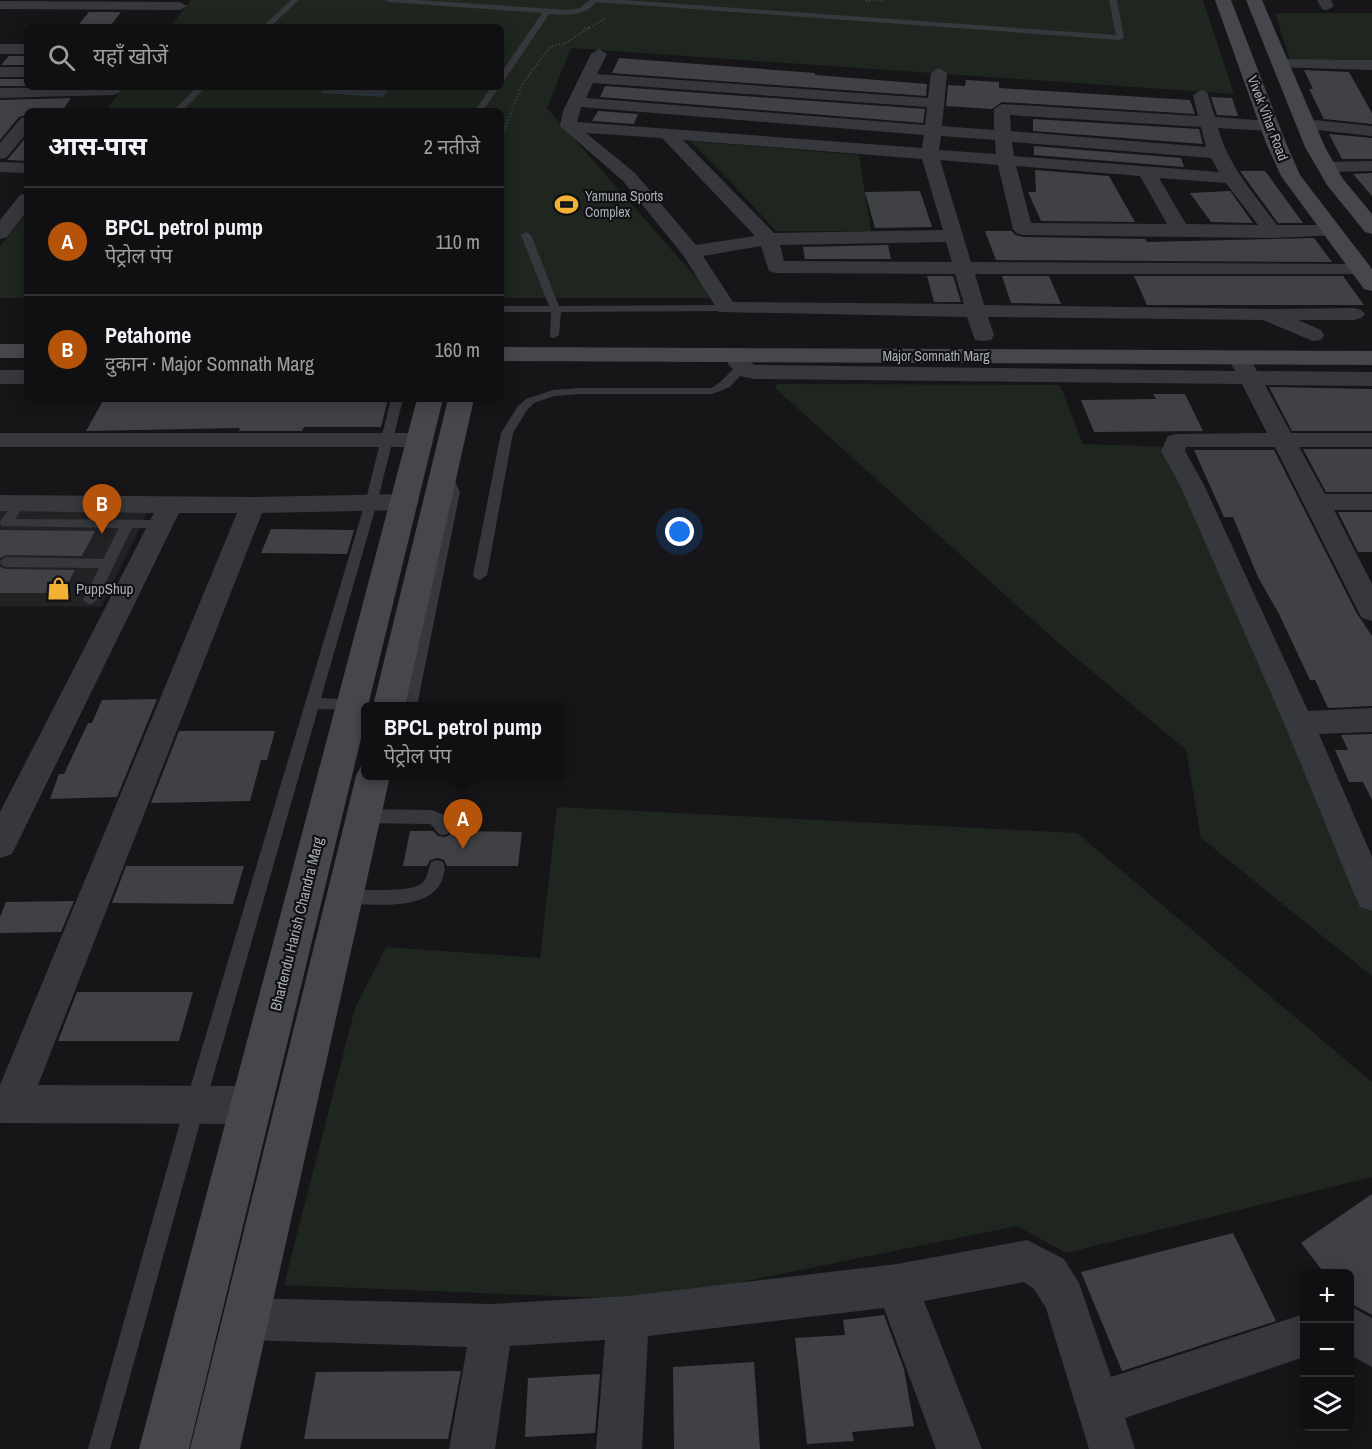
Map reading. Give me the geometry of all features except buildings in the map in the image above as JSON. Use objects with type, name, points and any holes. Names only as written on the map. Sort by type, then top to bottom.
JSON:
[{"type":"main road","name":"Vivek Vihar Road","points":[[1223,0],[1291,176],[1367,277]]},
{"type":"main road","points":[[1254,0],[1305,124],[1326,167],[1334,181],[1372,228]]},
{"type":"main road","points":[[1240,47],[1277,57]]},
{"type":"main road","name":"Major Somnath Marg","points":[[504,334],[1313,335],[1357,325]]},
{"type":"main road","points":[[0,332],[24,332]]},
{"type":"main road","points":[[0,351],[24,351]]},
{"type":"main road","name":"Major Somnath Marg","points":[[504,354],[740,361],[1244,368],[1372,357]]},
{"type":"main road","name":"Bhartendu Harish Chandra Marg","points":[[371,702],[388,502],[403,440],[428,402]]},
{"type":"main road","name":"Bhartendu Harish Chandra Marg","points":[[372,702],[443,478],[460,402]]},
{"type":"main road","name":"Bhartendu Harish Chandra Marg","points":[[164,1449],[251,1105],[361,738]]},
{"type":"main road","points":[[215,1449],[344,897],[372,787]]},
{"type":"street","points":[[0,5],[182,3]]},
{"type":"street","points":[[168,20],[182,3]]},
{"type":"street","points":[[0,49],[24,49]]},
{"type":"street","points":[[568,126],[575,102],[598,54]]},
{"type":"street","points":[[1277,57],[1366,65],[1368,81]]},
{"type":"street","points":[[0,72],[24,72]]},
{"type":"street","points":[[939,73],[931,155],[983,335]]},
{"type":"street","points":[[587,78],[936,103]]},
{"type":"street","points":[[0,93],[99,90]]},
{"type":"street","points":[[102,104],[114,90]]},
{"type":"street","points":[[40,108],[52,93]]},
{"type":"street","points":[[780,144],[795,93]]},
{"type":"street","points":[[1201,95],[1218,153],[1232,178],[1273,231]]},
{"type":"street","points":[[575,102],[1218,153]]},
{"type":"street","points":[[1270,126],[1002,109],[1001,136],[1004,161],[1023,229],[1179,228],[1332,231]]},
{"type":"street","points":[[1305,124],[1372,131]]},
{"type":"street","points":[[0,154],[24,126]]},
{"type":"street","points":[[568,126],[1232,178]]},
{"type":"street","points":[[568,126],[629,177],[691,252],[726,308],[1267,314],[1357,325]]},
{"type":"street","points":[[668,135],[769,238],[776,267],[1367,277]]},
{"type":"street","points":[[1326,167],[1372,166]]},
{"type":"street","points":[[0,167],[24,168]]},
{"type":"street","points":[[1146,171],[1179,228]]},
{"type":"street","points":[[0,233],[24,203]]},
{"type":"street","points":[[691,252],[769,238],[954,236]]},
{"type":"street","points":[[1267,314],[1313,335]]},
{"type":"street","points":[[1244,368],[1372,379]]},
{"type":"street","points":[[1244,368],[1317,502],[1372,611]]},
{"type":"street","points":[[0,377],[24,377]]},
{"type":"street","points":[[0,440],[403,440]]},
{"type":"street","points":[[1372,440],[1186,440],[1176,441],[1173,451],[1192,485],[1299,723],[1372,896]]},
{"type":"street","points":[[9,503],[166,513],[253,505],[388,502]]},
{"type":"street","points":[[1317,502],[1372,502]]},
{"type":"street","points":[[251,1105],[5,1104],[253,505]]},
{"type":"street","points":[[0,844],[166,513]]},
{"type":"street","points":[[1299,723],[1372,720]]},
{"type":"street","points":[[245,1319],[492,1326],[628,1317],[897,1285],[1027,1261],[1049,1274],[1064,1298],[1112,1449]]},
{"type":"street","points":[[897,1285],[959,1449]]},
{"type":"street","points":[[619,1449],[628,1317]]},
{"type":"street","points":[[472,1449],[492,1326]]},
{"type":"street","points":[[1354,1331],[1372,1345]]},
{"type":"street","points":[[1098,1404],[1300,1338]]},
{"type":"lane","points":[[269,24],[295,0]]},
{"type":"lane","points":[[389,0],[547,11],[585,10],[594,0],[1120,38],[1113,0]]},
{"type":"lane","points":[[504,74],[547,11]]},
{"type":"lane","points":[[180,108],[199,90]]},
{"type":"lane","points":[[481,108],[493,90]]},
{"type":"lane","points":[[526,235],[556,310],[554,334]]},
{"type":"lane","points":[[504,309],[726,308]]},
{"type":"lane","points":[[480,575],[507,433],[517,414],[531,401],[544,395],[564,391],[712,391],[728,384],[740,361]]},
{"type":"lane","points":[[397,402],[403,440]]},
{"type":"lane","points":[[411,702],[454,492],[451,484],[443,478]]},
{"type":"lane","points":[[99,1449],[195,1105],[312,703],[388,502]]},
{"type":"lane","points":[[9,503],[6,523],[128,523],[166,513]]},
{"type":"lane","points":[[90,600],[128,523]]},
{"type":"lane","points":[[6,562],[108,564]]},
{"type":"lane","points":[[312,703],[361,705]]},
{"type":"lane","points":[[372,787],[440,821],[442,829]]},
{"type":"lane","points":[[344,897],[426,890],[432,884],[437,867]]},
{"type":"path","points":[[545,42],[551,46],[564,44],[589,28],[580,27]]},
{"type":"path","points":[[504,130],[523,83],[551,46]]},
{"type":"shaded area","name":"Yamuna Sports Complex","points":[[191,0],[1203,0],[1234,94],[571,48],[547,108],[714,298],[504,298],[504,108],[107,108],[122,90],[504,90],[504,24],[172,24]]},
{"type":"shaded area","points":[[1275,13],[1372,13],[1372,60],[1290,59]]},
{"type":"shaded area","points":[[324,90],[388,90],[382,97],[321,93]]},
{"type":"shaded area","points":[[690,141],[859,155],[871,231],[776,231]]},
{"type":"shaded area","points":[[24,216],[24,298],[0,298],[0,247]]},
{"type":"shaded area","points":[[777,384],[1060,385],[1083,444],[1176,447],[1372,893],[1372,976],[1201,838],[1186,750],[1062,646],[776,389]]},
{"type":"shaded area","points":[[0,507],[149,509],[101,607],[0,606]]},
{"type":"shaded area","points":[[557,807],[1077,833],[1372,1082],[1372,1177],[1066,1253],[1017,1226],[653,1300],[284,1285],[355,1008],[386,947],[540,958]]},
{"type":"place","name":"Yamuna Sports Complex","points":[[567,204]]},
{"type":"place","name":"Petahome","points":[[102,534]]},
{"type":"place","name":"PuppShup","points":[[58,589]]},
{"type":"place","name":"BPCL petrol pump","points":[[463,849]]}]
